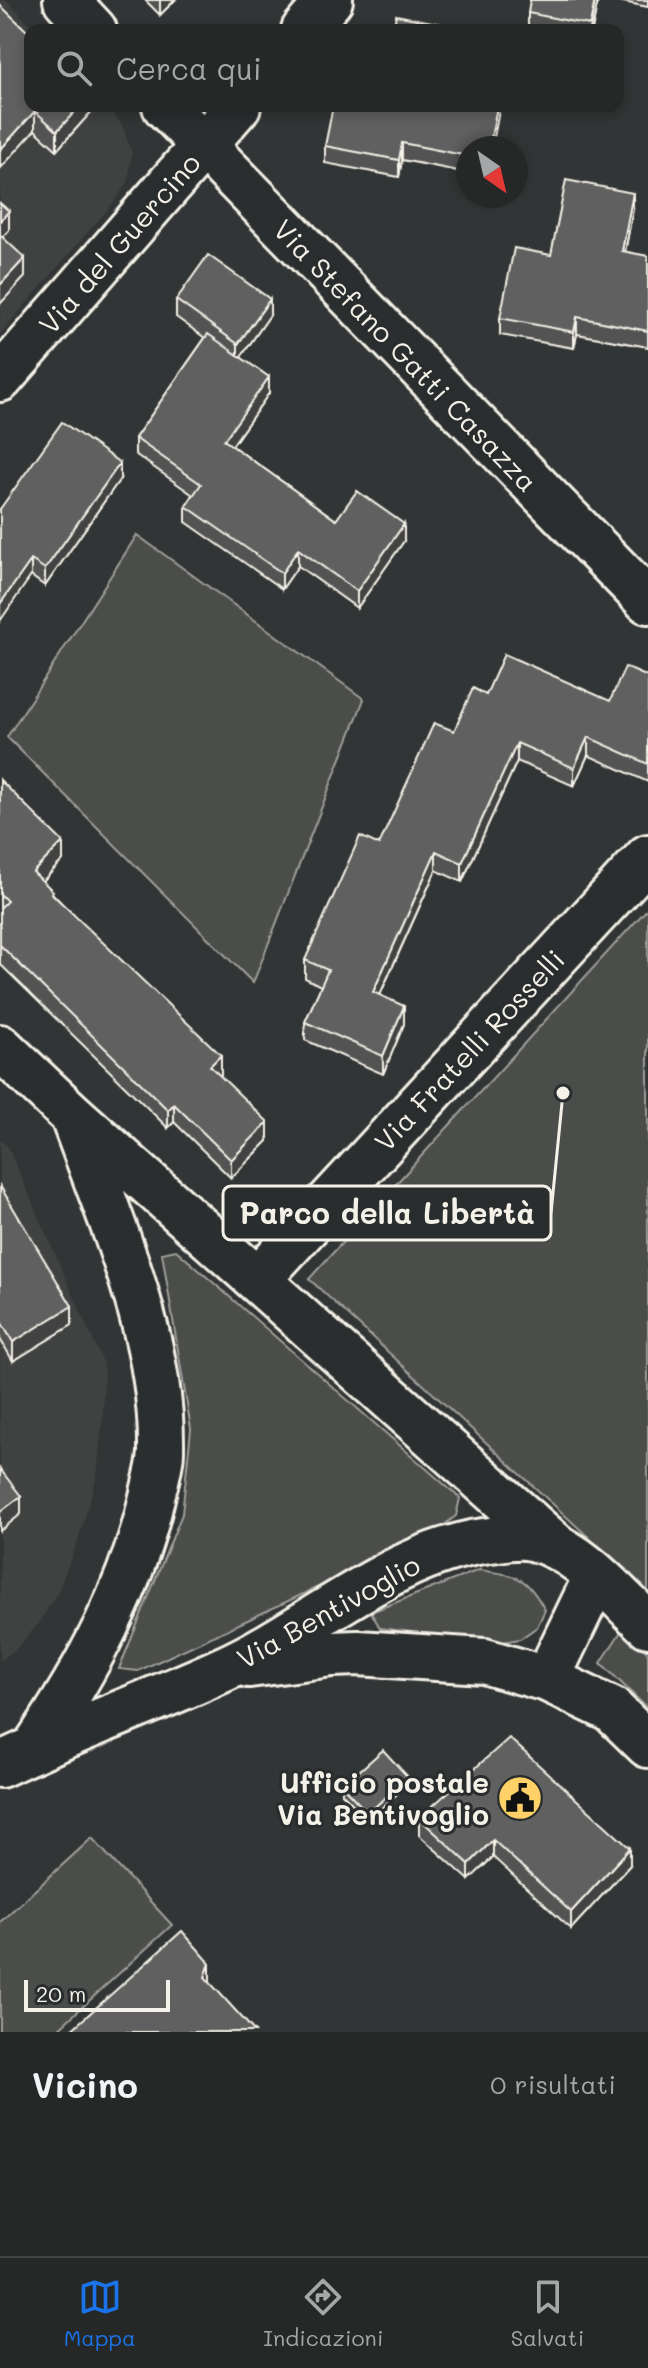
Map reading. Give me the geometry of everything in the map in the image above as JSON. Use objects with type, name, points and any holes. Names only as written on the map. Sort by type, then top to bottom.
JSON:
[{"type":"street","points":[[66,0],[88,24]]},
{"type":"street","points":[[309,24],[330,0]]},
{"type":"street","name":"Via Stefano Gatti Casazza","points":[[171,112],[648,601]]},
{"type":"street","name":"Via del Guercino","points":[[0,379],[233,112]]},
{"type":"street","name":"Via Fratelli Rosselli","points":[[258,1279],[648,857]]},
{"type":"street","name":"Via Bentivoglio","points":[[0,1047],[72,1115],[648,1625]]},
{"type":"street","name":"Via Bentivoglio","points":[[16,1758],[68,1698],[125,1588],[147,1521],[161,1453],[156,1377],[141,1309],[72,1115]]},
{"type":"street","name":"Via Bentivoglio","points":[[227,1668],[420,1558],[444,1548],[510,1537],[531,1538],[557,1547]]},
{"type":"street","points":[[547,1679],[596,1577]]},
{"type":"street","name":"Via Bentivoglio","points":[[227,1668],[358,1653],[484,1661],[547,1679],[612,1710],[648,1745]]},
{"type":"street","points":[[16,1758],[227,1668]]},
{"type":"shaded area","points":[[0,0],[7,0],[29,24],[24,24],[24,112],[112,112],[122,125],[132,153],[128,182],[114,202],[0,334]]},
{"type":"shaded area","points":[[137,535],[364,699],[253,983],[7,737]]},
{"type":"shaded area","points":[[648,908],[648,1592],[309,1279]]},
{"type":"shaded area","points":[[0,1139],[8,1147],[104,1365],[97,1476],[78,1540],[59,1589],[39,1623],[17,1648],[0,1661]]},
{"type":"shaded area","points":[[176,1250],[460,1498],[456,1516],[432,1534],[138,1671],[119,1669],[182,1514],[191,1429],[162,1253]]},
{"type":"shaded area","points":[[479,1570],[512,1576],[526,1583],[545,1610],[537,1627],[520,1639],[496,1643],[380,1628],[371,1612]]},
{"type":"shaded area","points":[[623,1628],[648,1653],[648,1709],[601,1663]]},
{"type":"shaded area","points":[[92,1838],[172,1925],[55,2032],[0,2032],[0,1922]]},
{"type":"building","points":[[530,0],[595,0],[590,24],[528,13]]},
{"type":"building","points":[[0,5],[24,28],[24,112],[34,112],[0,150]]},
{"type":"building","points":[[396,15],[442,24],[394,24]]},
{"type":"building","points":[[36,112],[74,112],[57,131]]},
{"type":"building","points":[[332,112],[496,112],[491,136],[456,136],[456,154],[402,143],[399,160],[325,146]]},
{"type":"building","points":[[566,180],[633,193],[622,251],[648,256],[648,331],[577,317],[574,332],[500,318],[514,248],[551,255]]},
{"type":"building","points":[[0,203],[9,211],[0,221]]},
{"type":"building","points":[[0,235],[25,258],[0,285]]},
{"type":"building","points":[[208,255],[270,299],[238,344],[176,300]]},
{"type":"building","points":[[208,334],[269,377],[224,440],[336,520],[357,491],[404,524],[357,591],[298,549],[282,573],[186,506],[201,484],[135,438]]},
{"type":"building","points":[[62,422],[120,463],[45,569],[31,560],[0,604],[0,509]]},
{"type":"building","points":[[504,654],[610,701],[625,667],[648,677],[648,764],[588,737],[574,768],[517,743],[462,863],[436,851],[373,992],[404,1006],[383,1056],[305,1022],[328,970],[305,960],[360,836],[379,845],[434,723],[454,731],[473,688],[486,695]]},
{"type":"building","points":[[0,780],[63,842],[33,872],[53,891],[51,893],[221,1055],[210,1066],[268,1122],[231,1160],[174,1104],[168,1110],[0,945],[0,908],[7,901],[0,894]]},
{"type":"building","points":[[0,1186],[72,1306],[13,1342],[0,1320]]},
{"type":"building","points":[[0,1469],[21,1496],[0,1512]]},
{"type":"building","points":[[509,1738],[630,1848],[571,1912],[493,1840],[469,1864],[419,1818]]},
{"type":"building","points":[[383,1750],[408,1777],[368,1813],[342,1786]]},
{"type":"building","points":[[182,1931],[210,1963],[205,1977],[255,2032],[69,2032]]},
{"type":"place","name":"Parco della Libertà","points":[[563,1093]]},
{"type":"place","name":"Ufficio postale Via Bentivoglio","points":[[520,1798]]}]
